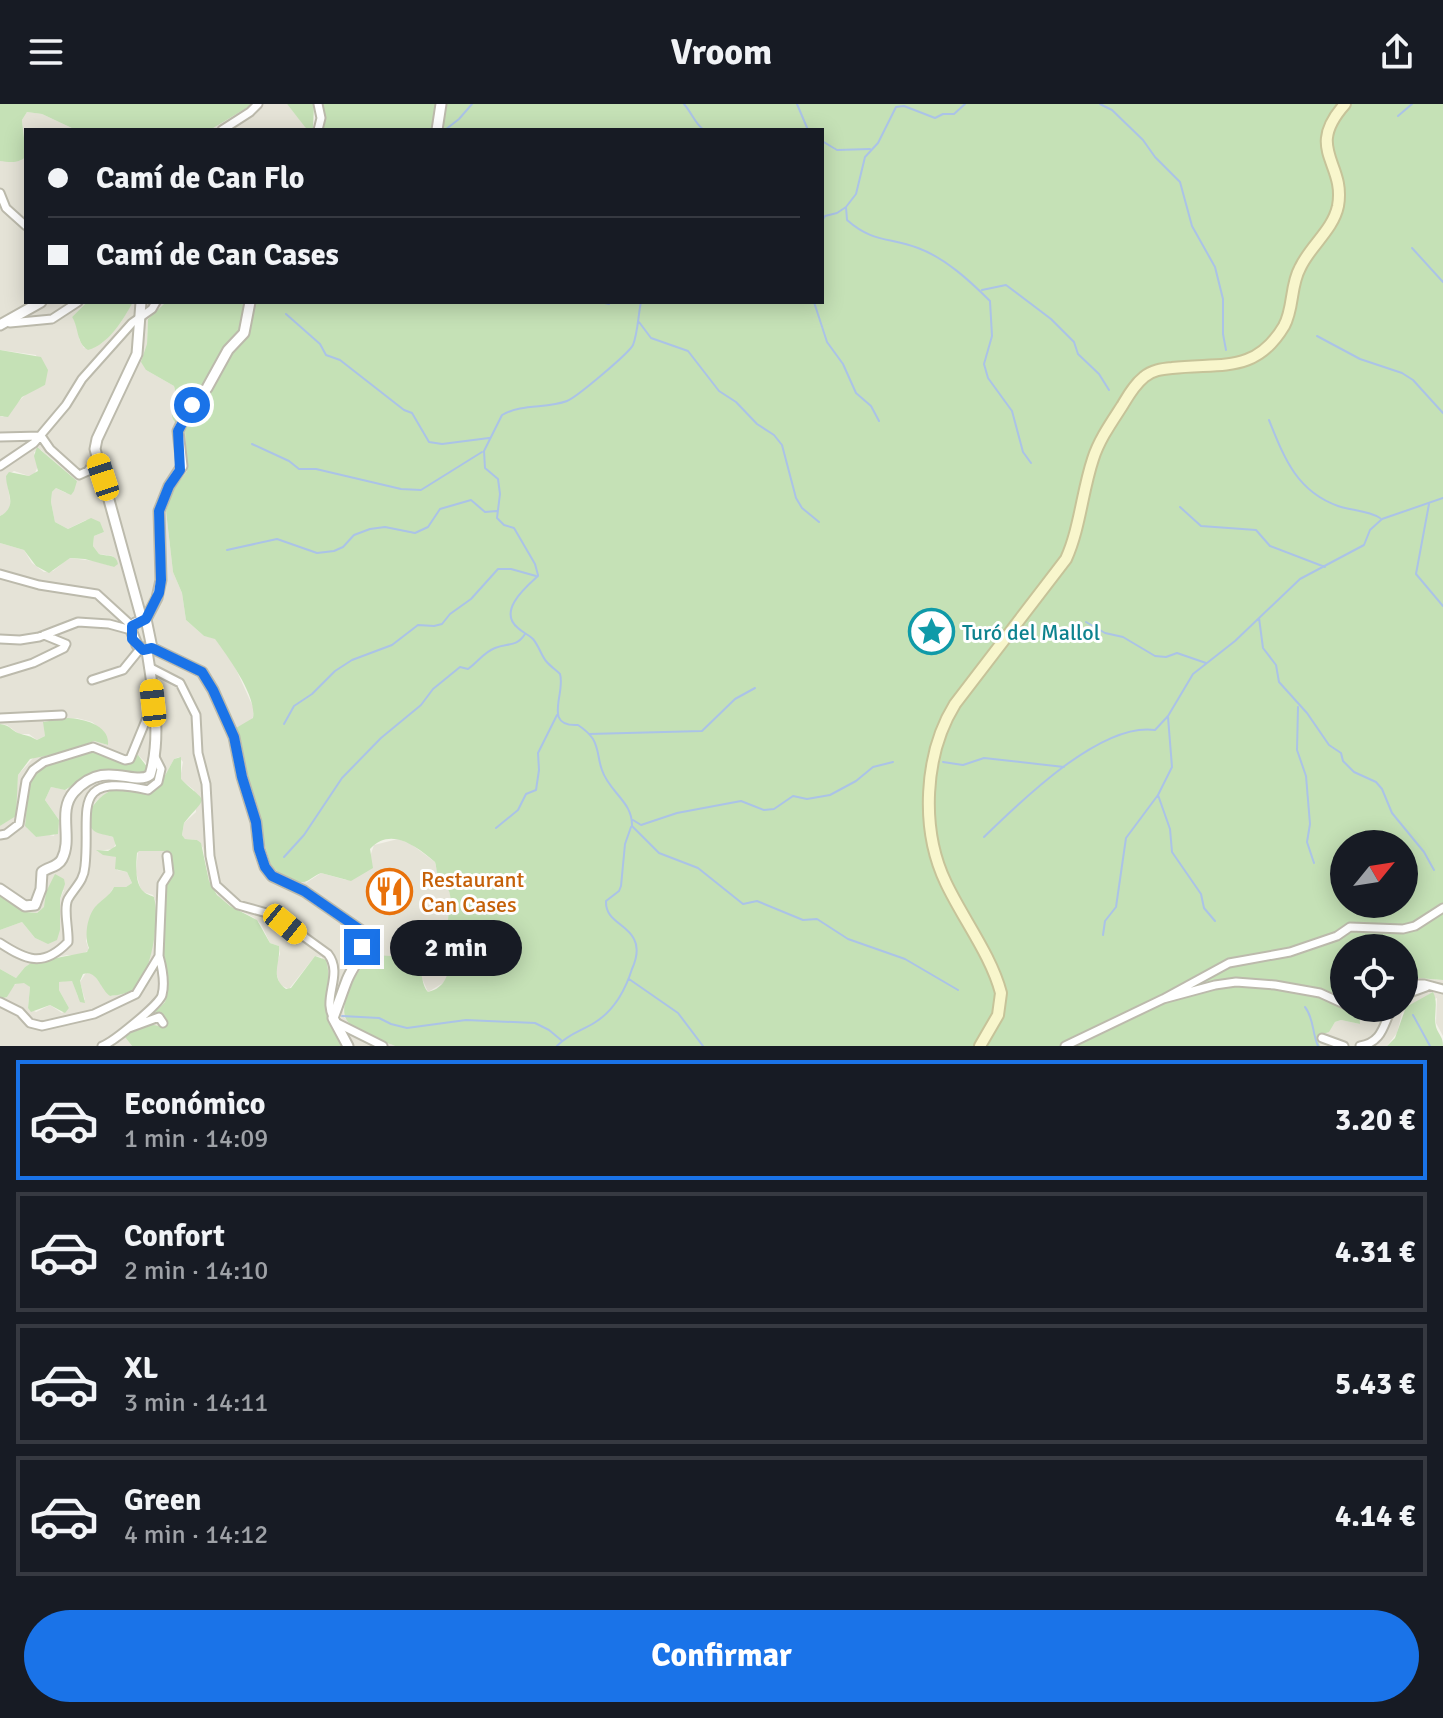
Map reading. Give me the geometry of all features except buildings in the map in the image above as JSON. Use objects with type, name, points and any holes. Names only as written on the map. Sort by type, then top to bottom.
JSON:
[{"type":"main road","points":[[980,1046],[998,1015],[1001,993],[938,861],[929,783],[932,758],[941,729],[963,693],[1066,559],[1096,452],[1135,387],[1146,375],[1157,370],[1244,362],[1262,352],[1286,323],[1299,269],[1337,210],[1338,192],[1327,153],[1326,136],[1331,121],[1345,104]]},
{"type":"street","points":[[225,128],[258,104]]},
{"type":"street","points":[[318,104],[321,118],[318,128]]},
{"type":"street","points":[[437,128],[441,104]]},
{"type":"street","points":[[0,193],[6,208],[24,224]]},
{"type":"street","points":[[0,325],[37,304]]},
{"type":"street","points":[[0,325],[22,320],[52,319],[75,304]]},
{"type":"street","points":[[0,889],[25,906],[35,905],[41,889],[42,872],[59,864],[63,857],[67,807],[72,794],[88,781],[107,774],[145,779],[151,773],[155,757],[144,620],[97,457],[97,439],[137,354],[141,304]]},
{"type":"street","points":[[0,466],[41,436],[82,379],[154,304]]},
{"type":"street","points":[[0,639],[20,640],[44,635],[78,622],[132,628],[144,620],[157,598],[161,580],[159,511],[169,486],[182,466],[178,431],[228,350],[244,333],[250,304]]},
{"type":"street","points":[[0,437],[41,436]]},
{"type":"street","points":[[41,436],[50,449],[79,475],[88,471],[97,457]]},
{"type":"street","points":[[0,574],[39,585],[97,594],[132,628],[132,639],[146,649],[202,672],[237,746],[265,867],[272,876],[304,891],[362,931],[358,963],[349,975],[333,1018]]},
{"type":"street","points":[[0,673],[33,663],[64,648],[66,644],[44,635]]},
{"type":"street","points":[[92,680],[123,670],[146,649]]},
{"type":"street","points":[[149,667],[180,683],[196,715],[198,753],[206,784],[210,856],[216,885],[238,905],[274,915],[328,954],[335,972],[329,997],[333,1018],[348,1046]]},
{"type":"street","points":[[0,835],[19,824],[26,781],[40,764],[93,747],[125,760],[130,759],[153,703]]},
{"type":"street","points":[[0,718],[62,715]]},
{"type":"street","points":[[0,943],[18,956],[29,959],[45,958],[61,950],[68,942],[67,901],[82,880],[85,867],[85,807],[90,796],[110,784],[148,790],[158,782],[161,769],[155,757]]},
{"type":"street","points":[[102,1046],[110,1044],[155,1006],[162,995],[159,956],[162,884],[169,873],[167,856]]},
{"type":"street","points":[[1065,1046],[1229,963],[1290,952],[1337,936],[1350,927],[1403,929],[1415,926],[1443,908]]},
{"type":"street","points":[[0,1002],[36,1026],[83,1018],[136,994],[159,956]]},
{"type":"street","points":[[1163,999],[1236,982],[1275,985],[1330,998]]},
{"type":"street","points":[[1418,985],[1443,989]]},
{"type":"street","points":[[1418,989],[1432,986]]},
{"type":"street","points":[[124,1031],[159,1017],[163,1023]]},
{"type":"street","points":[[333,1018],[337,1023],[383,1046]]},
{"type":"street","points":[[1360,1046],[1378,1038],[1385,1022]]},
{"type":"street","points":[[1322,1038],[1344,1046]]},
{"type":"shaded area","points":[[253,104],[287,104],[306,128],[213,128]]},
{"type":"shaded area","points":[[27,112],[42,114],[72,128],[24,128],[24,134],[22,120]]},
{"type":"shaded area","points":[[24,158],[24,304],[85,304],[72,317],[78,325],[79,339],[84,348],[102,343],[132,304],[164,304],[148,319],[146,370],[174,386],[185,431],[187,471],[173,490],[166,511],[173,572],[182,593],[186,620],[204,636],[215,638],[234,665],[254,709],[246,767],[248,787],[306,883],[321,873],[346,880],[371,854],[374,845],[398,839],[411,844],[435,862],[439,880],[449,890],[448,976],[443,983],[428,992],[414,960],[379,956],[367,962],[351,986],[343,1006],[344,1017],[354,1027],[395,1046],[343,1046],[333,1030],[327,1008],[322,957],[315,956],[289,989],[280,985],[275,969],[279,946],[270,943],[261,924],[253,917],[219,897],[209,881],[203,848],[197,840],[185,839],[182,835],[184,823],[196,812],[194,790],[180,779],[183,762],[179,757],[174,759],[162,781],[152,791],[98,799],[92,807],[90,814],[94,831],[113,837],[116,843],[113,849],[97,851],[116,857],[117,870],[127,872],[132,883],[126,887],[114,887],[106,899],[96,906],[86,941],[89,950],[81,955],[31,963],[16,978],[0,969],[0,930],[22,922],[35,938],[44,942],[60,930],[60,899],[64,890],[46,892],[45,907],[37,913],[26,912],[0,895],[0,826],[15,816],[18,775],[35,756],[70,750],[94,741],[108,745],[104,732],[92,722],[77,718],[44,721],[45,736],[37,740],[0,724],[0,543],[24,550],[32,563],[44,572],[53,571],[69,558],[114,567],[113,556],[99,554],[93,546],[94,536],[104,532],[86,520],[68,529],[55,522],[52,492],[56,488],[66,493],[77,481],[41,450],[34,452],[38,466],[34,475],[14,471],[6,476],[11,506],[0,516],[0,416],[3,417],[27,393],[45,385],[36,355],[0,350],[0,161],[20,161]],"holes":[[[87,752],[132,759],[139,756],[148,765],[122,771],[96,772],[66,790],[51,787],[45,800],[59,820],[54,836],[45,834],[36,837],[27,828],[28,790],[32,778],[47,764]]]},
{"type":"shaded area","points":[[166,519],[170,571],[174,580],[163,580],[160,520]]},
{"type":"shaded area","points":[[138,851],[166,851],[172,860],[172,875],[166,886],[163,937],[167,994],[165,1002],[153,1014],[165,1015],[166,1022],[161,1027],[125,1037],[132,1046],[0,1046],[0,999],[7,997],[12,986],[18,983],[26,983],[30,987],[28,1008],[36,1012],[50,1005],[62,1013],[69,1008],[59,990],[59,982],[72,980],[78,997],[85,1000],[80,982],[86,973],[93,974],[110,996],[135,988],[151,952],[156,920],[156,902],[153,895],[143,892],[136,872]]},
{"type":"shaded area","points":[[1418,978],[1443,980],[1443,1036],[1436,1023],[1437,998],[1418,1006]]},
{"type":"shaded area","points":[[1335,1022],[1400,1022],[1397,1033],[1387,1046],[1320,1046],[1317,1043],[1316,1036],[1328,1032]]},
{"type":"green space","points":[[0,104],[253,104],[213,128],[72,128],[42,114],[27,112],[22,120],[24,158],[11,162],[0,161]]},
{"type":"green space","points":[[287,104],[314,104],[313,128],[306,128]]},
{"type":"green space","points":[[322,104],[1443,104],[1443,980],[1418,978],[1418,934],[1330,934],[1330,1022],[1335,1022],[1329,1032],[1317,1036],[1320,1046],[395,1046],[368,1036],[350,1024],[344,1013],[355,977],[371,958],[386,956],[414,960],[428,992],[438,988],[448,972],[449,892],[439,878],[435,862],[412,845],[395,839],[378,842],[370,849],[373,868],[351,881],[321,873],[299,882],[271,866],[248,787],[236,728],[253,718],[251,699],[215,639],[204,636],[186,620],[182,593],[173,572],[166,511],[173,490],[187,471],[185,431],[173,420],[174,386],[146,370],[141,362],[147,344],[148,319],[164,304],[824,304],[824,128],[324,128]]},
{"type":"green space","points":[[85,304],[132,304],[109,337],[88,350],[81,343],[72,317]]},
{"type":"green space","points":[[0,350],[41,357],[48,370],[45,385],[22,397],[8,417],[0,416]]},
{"type":"green space","points":[[37,447],[77,481],[71,495],[56,488],[52,492],[55,522],[68,529],[91,518],[100,522],[104,532],[94,536],[93,546],[99,554],[115,558],[118,564],[114,567],[70,558],[49,573],[36,566],[24,550],[0,543],[0,516],[10,503],[6,476],[9,472],[29,476],[38,471],[34,456]]},
{"type":"green space","points":[[68,718],[100,728],[108,738],[108,745],[94,741],[65,752],[30,759],[18,775],[16,816],[0,826],[0,724],[37,740],[45,736],[43,722]]},
{"type":"green space","points":[[94,750],[132,759],[138,755],[148,768],[142,774],[96,771],[65,790],[51,787],[45,800],[59,820],[58,834],[36,837],[25,826],[28,791],[33,778],[56,761]]},
{"type":"green space","points":[[181,757],[181,779],[202,800],[184,823],[182,835],[185,839],[201,843],[209,881],[217,895],[230,906],[257,920],[270,943],[279,946],[277,974],[286,989],[291,988],[315,956],[326,960],[331,1024],[343,1046],[132,1046],[125,1037],[129,1033],[147,1025],[161,1027],[167,1020],[163,1014],[152,1015],[165,1002],[167,994],[163,940],[166,892],[172,861],[166,851],[137,853],[138,882],[143,891],[154,897],[156,918],[150,959],[134,989],[110,996],[88,973],[83,974],[80,981],[85,1003],[80,1002],[72,981],[59,982],[59,990],[69,1008],[65,1013],[50,1005],[31,1012],[28,1008],[30,987],[24,983],[15,984],[7,997],[0,999],[0,969],[16,978],[31,963],[87,952],[87,927],[92,911],[114,887],[126,887],[132,883],[127,872],[115,869],[116,857],[103,855],[96,850],[108,851],[116,846],[113,837],[94,831],[88,819],[90,813],[102,796],[113,790],[152,791],[162,781],[174,759]]},
{"type":"green space","points":[[55,874],[64,879],[65,884],[60,899],[57,940],[48,944],[35,938],[22,922],[0,930],[0,895],[26,912],[37,913],[44,907],[46,892]]},
{"type":"green space","points":[[1433,992],[1436,1027],[1443,1046],[1387,1046],[1395,1038],[1401,1022],[1418,1022],[1418,1000]]},
{"type":"waterway","points":[[448,128],[472,104]]},
{"type":"waterway","points":[[684,104],[702,128]]},
{"type":"waterway","points":[[797,104],[807,128]]},
{"type":"waterway","points":[[824,218],[846,207],[856,194],[865,157],[878,143],[896,107],[904,106],[935,118],[954,114],[965,104]]},
{"type":"waterway","points":[[1100,104],[1112,110],[1143,140],[1180,182],[1192,226],[1215,267],[1223,299],[1226,350]]},
{"type":"waterway","points":[[1398,116],[1412,104]]},
{"type":"waterway","points":[[824,142],[837,150],[870,149]]},
{"type":"waterway","points":[[846,207],[847,220],[865,233],[918,248],[938,258],[990,301],[992,336],[984,364],[988,378],[1012,411],[1023,452],[1031,463]]},
{"type":"waterway","points":[[1412,248],[1443,282]]},
{"type":"waterway","points":[[982,290],[1006,285],[1051,319],[1074,342],[1078,354],[1099,374],[1109,390]]},
{"type":"waterway","points":[[538,575],[514,528],[504,525],[497,518],[498,479],[485,468],[484,451],[502,415],[518,409],[567,401],[622,357],[633,345],[641,304]]},
{"type":"waterway","points":[[815,304],[827,342],[843,364],[856,393],[871,406],[879,421]]},
{"type":"waterway","points":[[286,314],[320,344],[326,355],[340,360],[412,413],[429,442],[442,444],[489,438]]},
{"type":"waterway","points":[[639,322],[651,338],[688,351],[719,391],[774,435],[782,445],[796,498],[802,508],[819,522]]},
{"type":"waterway","points":[[1317,336],[1360,359],[1402,373],[1413,380],[1443,413]]},
{"type":"waterway","points":[[1269,420],[1286,460],[1312,491],[1338,506],[1380,518]]},
{"type":"waterway","points":[[252,444],[299,469],[316,469],[401,489],[421,490],[482,452]]},
{"type":"waterway","points":[[984,837],[1040,785],[1087,751],[1111,738],[1134,731],[1155,730],[1168,716],[1193,674],[1235,641],[1300,579],[1364,545],[1370,530],[1382,519],[1443,498]]},
{"type":"waterway","points":[[227,550],[277,539],[317,553],[334,551],[343,547],[354,535],[370,529],[385,527],[415,533],[428,527],[440,509],[471,500],[485,512],[497,511]]},
{"type":"waterway","points":[[1429,504],[1416,574],[1443,606]]},
{"type":"waterway","points":[[1180,507],[1201,526],[1256,530],[1270,546],[1325,567]]},
{"type":"waterway","points":[[284,724],[294,706],[312,694],[335,671],[352,660],[392,645],[418,625],[442,624],[471,599],[498,569],[536,576]]},
{"type":"waterway","points":[[538,576],[516,600],[512,607],[512,621],[533,639],[546,661],[560,674],[558,715],[561,721],[578,725],[591,737],[605,778],[629,810],[632,826],[659,853],[698,868],[743,904],[757,901],[803,920],[817,919],[848,939],[905,959],[958,990]]},
{"type":"waterway","points":[[1259,618],[1263,648],[1276,665],[1279,682],[1307,713],[1329,745],[1341,753],[1343,761],[1354,772],[1376,782],[1382,789],[1392,813],[1424,852],[1434,870]]},
{"type":"waterway","points":[[1086,622],[1105,633],[1123,637],[1155,656],[1166,657],[1177,653],[1206,663]]},
{"type":"waterway","points":[[284,857],[304,835],[342,778],[381,738],[421,705],[433,689],[460,667],[468,669],[491,650],[515,643],[525,634]]},
{"type":"waterway","points":[[589,734],[702,731],[735,699],[755,688]]},
{"type":"waterway","points":[[1298,707],[1297,750],[1306,776],[1310,824],[1307,842],[1314,863]]},
{"type":"waterway","points":[[496,828],[518,810],[526,794],[536,790],[538,753],[557,715]]},
{"type":"waterway","points":[[1168,717],[1172,767],[1158,795],[1170,829],[1172,852],[1201,894],[1204,908],[1215,921]]},
{"type":"waterway","points":[[943,762],[963,765],[984,758],[1064,767]]},
{"type":"waterway","points":[[633,820],[641,825],[677,813],[741,801],[764,810],[774,809],[793,796],[807,799],[830,795],[856,781],[873,767],[893,762]]},
{"type":"waterway","points":[[1103,935],[1105,921],[1116,907],[1126,838],[1158,795]]},
{"type":"waterway","points":[[557,1046],[607,1013],[622,993],[635,962],[636,943],[609,913],[606,901],[621,886],[625,844],[631,827]]},
{"type":"waterway","points":[[629,979],[678,1013],[703,1046]]},
{"type":"waterway","points":[[1305,1007],[1318,1046]]},
{"type":"waterway","points":[[342,1016],[379,1018],[407,1028],[466,1020],[535,1023],[561,1040]]},
{"type":"waterway","points":[[1417,1022],[1430,1046]]},
{"type":"place","name":"Turó del Mallol","points":[[931,632]]},
{"type":"place","name":"Restaurant Can Cases","points":[[390,892]]},
{"type":"route","points":[[192,405],[178,431],[182,466],[169,486],[159,511],[159,593],[146,619],[132,626],[132,639],[143,650],[152,648],[202,672],[234,737],[265,867],[272,876],[304,891],[335,914],[354,923],[362,931],[362,947]]}]
